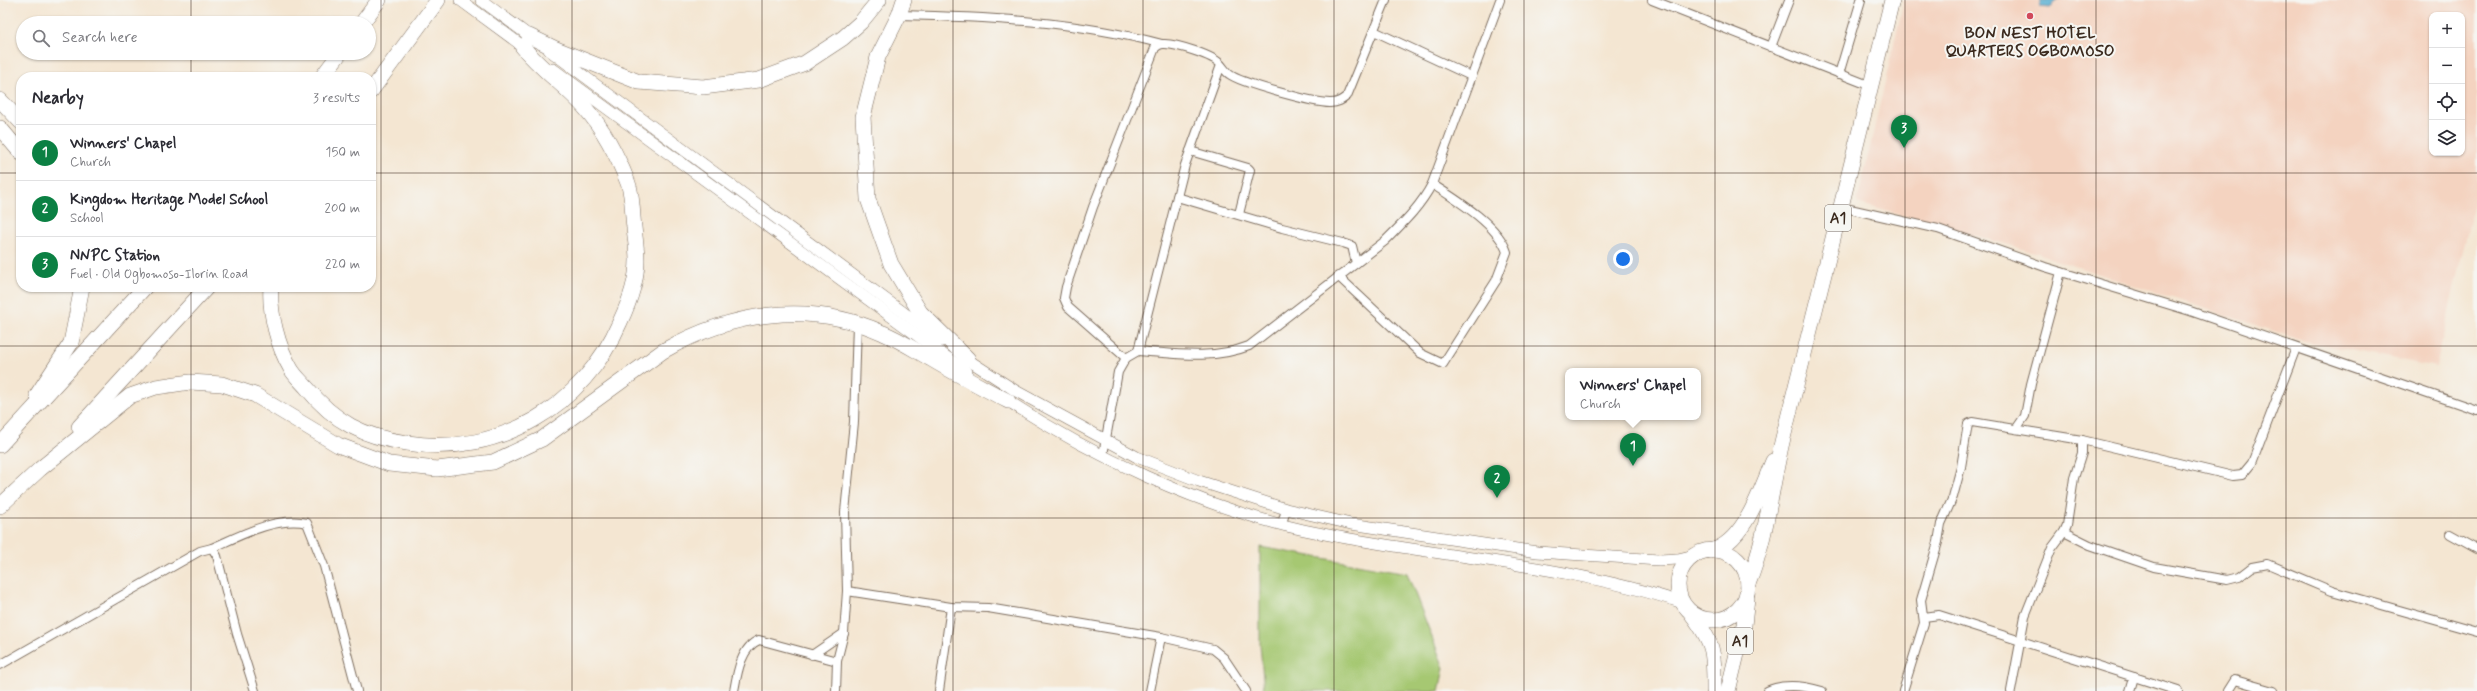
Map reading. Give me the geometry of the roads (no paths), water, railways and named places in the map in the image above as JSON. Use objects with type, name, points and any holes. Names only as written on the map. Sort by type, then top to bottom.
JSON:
[{"type":"highway","points":[[367,16],[379,0]]},
{"type":"highway","points":[[376,84],[438,0]]},
{"type":"highway","points":[[526,41],[556,49],[639,82],[702,86],[759,80],[805,63],[843,38],[861,22],[879,0]]},
{"type":"highway","points":[[904,0],[899,15],[878,57],[863,116],[868,199],[891,264],[920,312],[968,360]]},
{"type":"highway","name":"A1","points":[[1728,691],[1744,625],[1748,587],[1767,524],[1783,436],[1892,0]]},
{"type":"highway","points":[[272,292],[276,332],[291,369],[322,407],[356,430],[391,441],[428,447],[474,443],[517,430],[550,411],[575,389],[597,364],[614,337],[634,286],[637,259],[629,186],[618,159],[586,109],[536,64],[526,41]]},
{"type":"highway","points":[[326,72],[335,60]]},
{"type":"highway","points":[[0,100],[16,117]]},
{"type":"highway","points":[[0,128],[16,147]]},
{"type":"highway","points":[[5,440],[71,343],[81,292]]},
{"type":"highway","points":[[5,440],[140,292]]},
{"type":"highway","points":[[40,469],[201,292]]},
{"type":"highway","points":[[0,506],[40,469],[130,396],[156,388],[190,382],[222,384],[255,395],[338,444],[389,464],[438,469],[493,462],[542,439],[663,351],[706,329],[750,317],[789,314],[830,316],[857,323],[884,333],[1008,400]]},
{"type":"highway","name":"A1","points":[[1703,552],[1723,546],[1743,525],[1754,506],[1783,436]]},
{"type":"highway","points":[[1717,551],[1735,558],[1742,565],[1748,587],[1740,607],[1726,618],[1707,619],[1686,608],[1678,592],[1680,575],[1689,560],[1703,552],[1717,551]]},
{"type":"highway","name":"A1","points":[[1686,608],[1708,636],[1712,648],[1714,691]]},
{"type":"street","points":[[460,0],[478,13],[526,41],[968,360],[1016,391],[1136,457],[1199,481],[1286,509],[1351,524],[1537,552],[1610,558],[1666,560],[1703,552]]},
{"type":"street","points":[[899,15],[1077,26],[1127,34],[1213,57],[1229,74],[1240,80],[1330,103],[1339,102],[1347,96],[1386,0]]},
{"type":"street","points":[[1103,455],[1118,372],[1126,358],[1138,352],[1208,356],[1232,352],[1249,346],[1267,334],[1356,263],[1405,221],[1425,198],[1432,184],[1500,0]]},
{"type":"street","points":[[1652,0],[1871,86]]},
{"type":"street","points":[[1772,47],[1789,0]]},
{"type":"street","points":[[1839,74],[1861,0]]},
{"type":"street","points":[[482,1],[526,41],[961,369],[1067,436],[1103,455],[1207,500],[1282,524],[1386,544],[1602,580],[1686,608]]},
{"type":"street","points":[[1374,31],[1472,76]]},
{"type":"street","points":[[1126,358],[1068,307],[1064,298],[1093,207],[1155,48],[1162,44]]},
{"type":"street","points":[[1138,352],[1190,151],[1221,65]]},
{"type":"street","points":[[1190,151],[1248,168],[1250,170],[1240,214]]},
{"type":"street","points":[[1338,276],[1420,353],[1443,364],[1496,281],[1507,252],[1498,234],[1452,197],[1432,184]]},
{"type":"street","points":[[1177,197],[1240,214],[1282,228],[1352,246],[1356,263]]},
{"type":"street","points":[[1841,207],[1938,228],[2061,272],[2190,311],[2477,410]]},
{"type":"street","points":[[2016,429],[2024,416],[2061,272]]},
{"type":"street","points":[[836,691],[837,661],[844,633],[846,591],[845,512],[854,422],[857,323]]},
{"type":"street","points":[[1903,691],[1924,617],[1921,600],[1938,542],[1941,524],[1953,497],[1961,467],[1968,424],[1972,422],[2082,440],[2232,476],[2242,475],[2252,463],[2296,348]]},
{"type":"street","points":[[2011,691],[2014,667],[2022,640],[2026,616],[2052,548],[2064,532],[2074,478],[2082,453],[2082,440]]},
{"type":"street","points":[[1282,524],[1286,509]]},
{"type":"street","points":[[0,665],[200,551],[212,548],[250,532],[298,521],[306,523],[324,566],[357,691]]},
{"type":"street","points":[[1386,544],[1390,529]]},
{"type":"street","points":[[2064,532],[2090,546],[2154,567],[2226,580],[2239,577],[2252,567],[2268,564],[2332,591],[2477,632]]},
{"type":"street","points":[[2450,534],[2477,550]]},
{"type":"street","points":[[212,548],[217,556],[237,634],[255,691]]},
{"type":"street","points":[[846,591],[951,607],[988,608],[1161,637],[1213,649],[1224,658],[1246,691]]},
{"type":"street","points":[[939,691],[951,607]]},
{"type":"street","points":[[1924,617],[1939,615],[2022,640],[2178,691]]},
{"type":"street","points":[[812,655],[844,633]]},
{"type":"street","points":[[1150,691],[1161,637]]},
{"type":"street","points":[[734,691],[742,661],[752,643],[759,640],[837,661]]},
{"type":"street","points":[[2130,691],[2134,677]]},
{"type":"street","points":[[2228,691],[2235,680],[2273,691]]},
{"type":"street","points":[[1768,691],[1775,688],[1793,686],[1822,691]]},
{"type":"water","points":[[2040,0],[2060,0],[2050,8],[2040,7]]},
{"type":"place","name":"BON NEST HOTEL QUARTERS OGBOMOSO","points":[[2030,16]]},
{"type":"place","name":"NNPC Station","points":[[1904,148]]},
{"type":"place","name":"Winners' Chapel","points":[[1633,466]]},
{"type":"place","name":"Kingdom Heritage Model School","points":[[1497,498]]}]
